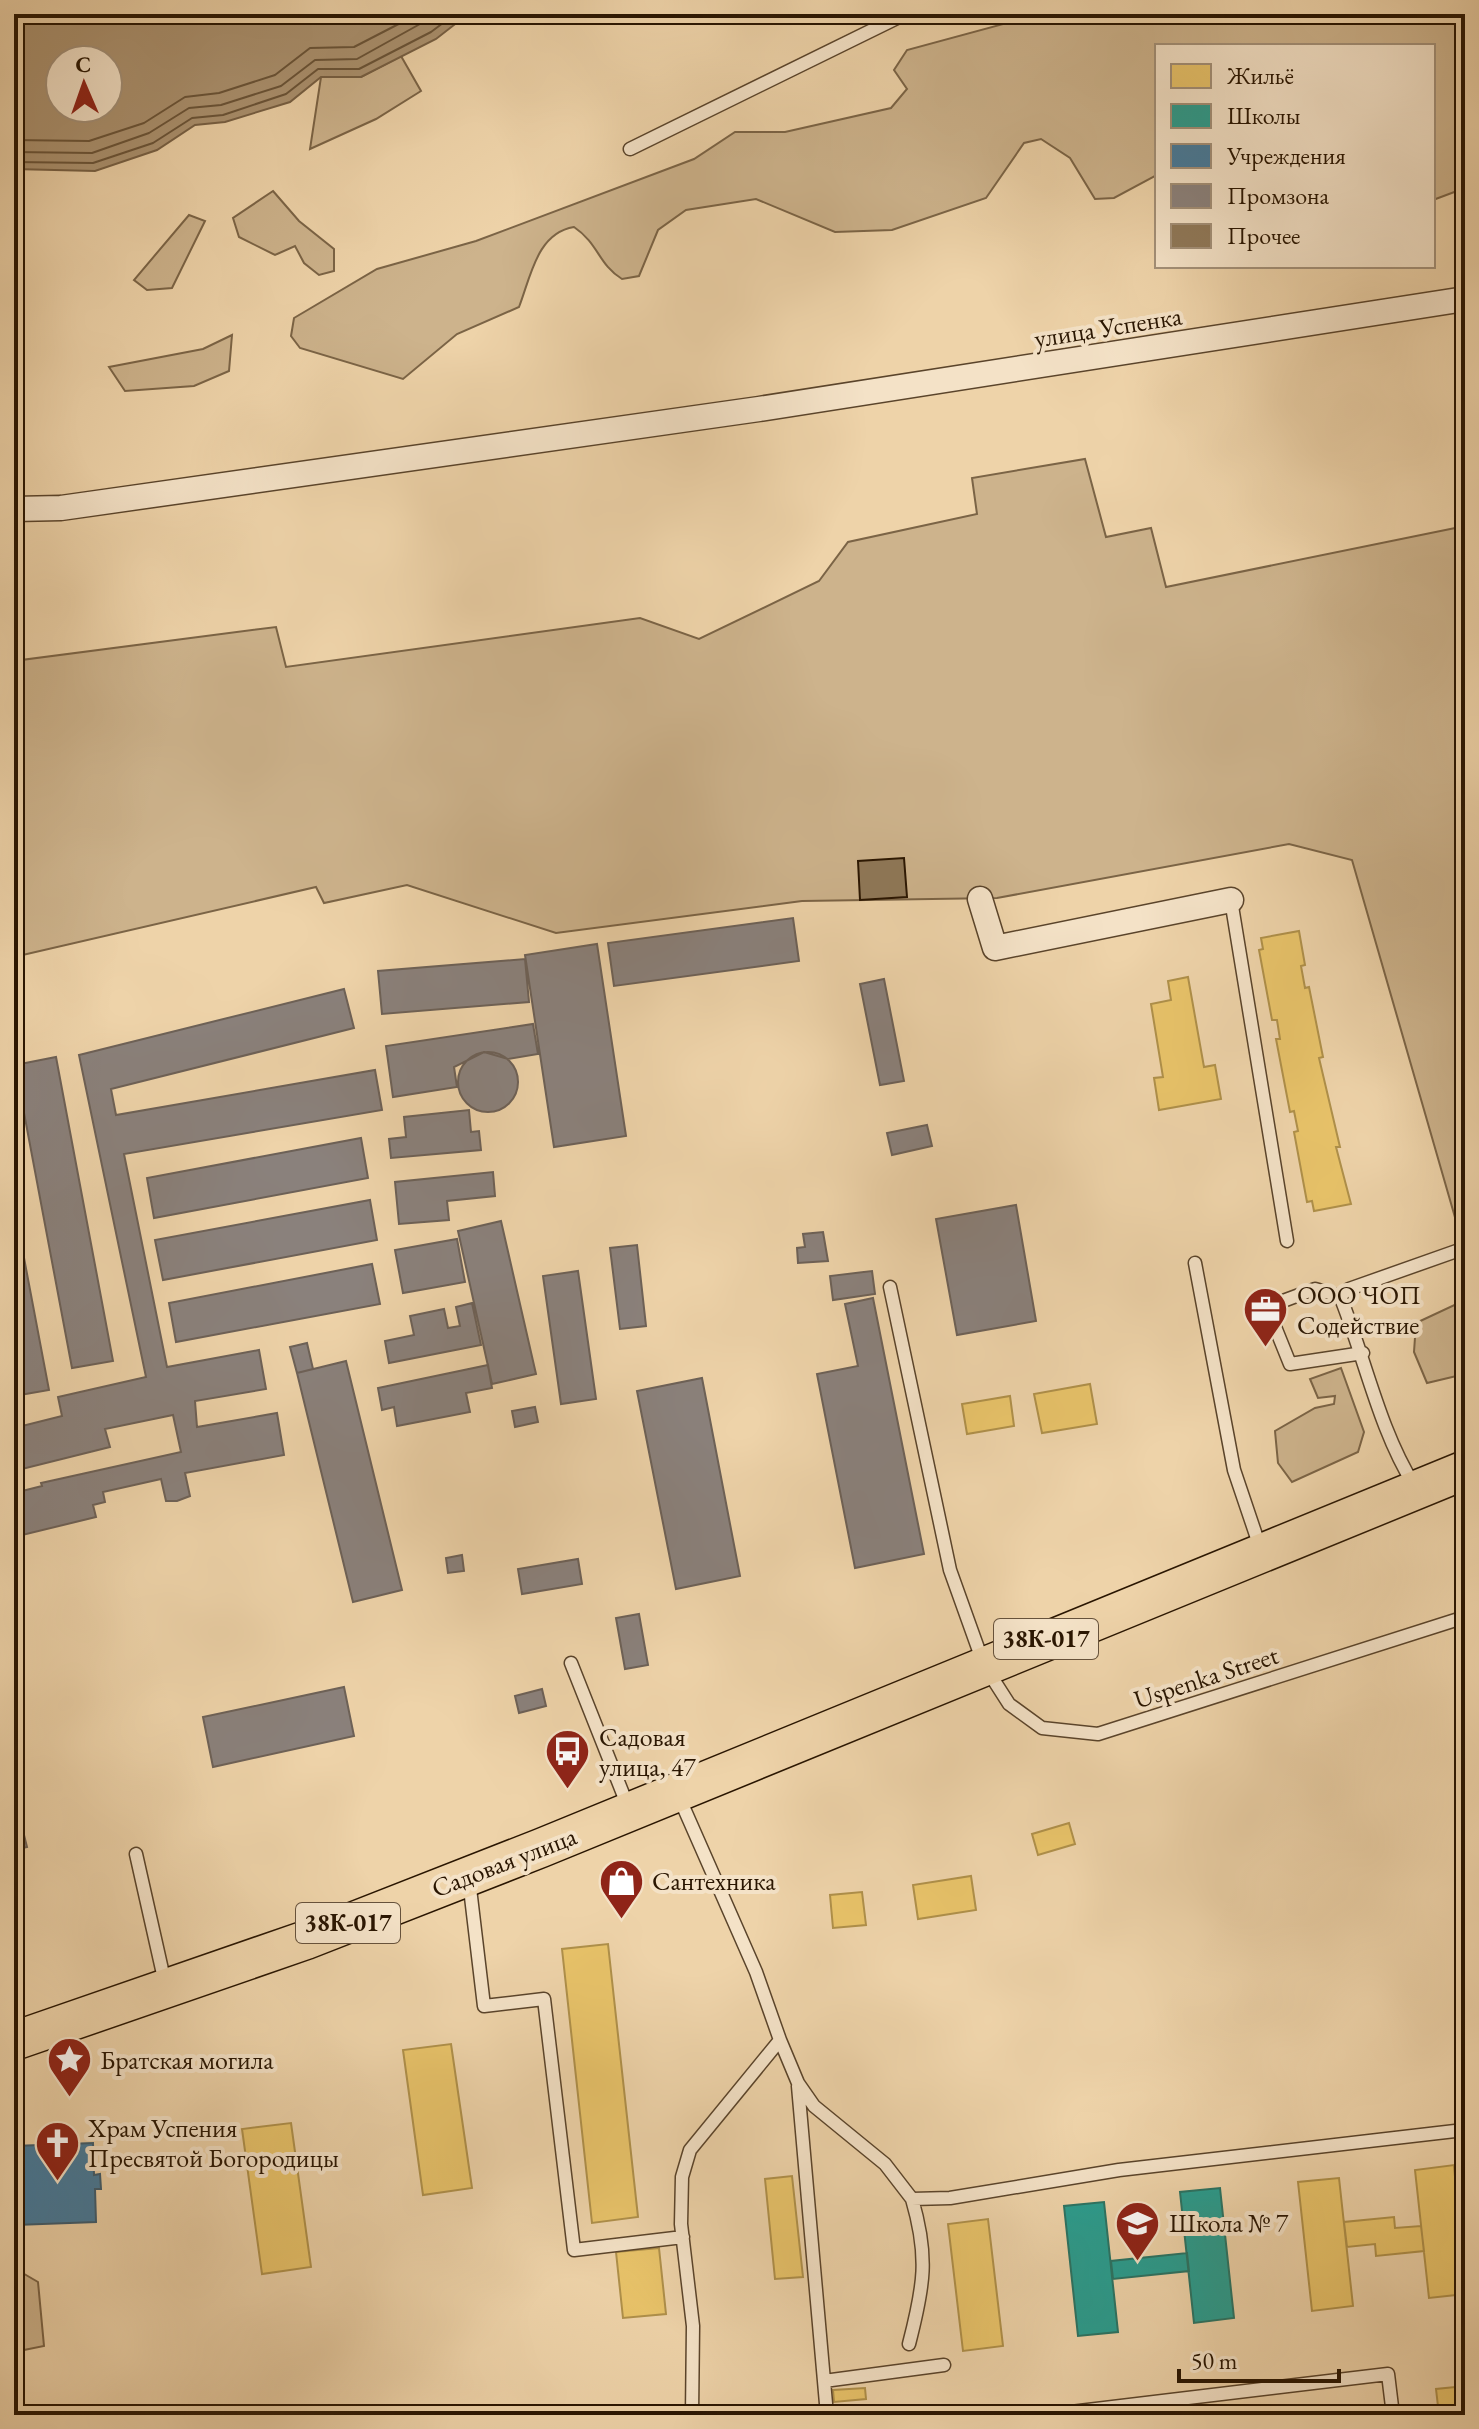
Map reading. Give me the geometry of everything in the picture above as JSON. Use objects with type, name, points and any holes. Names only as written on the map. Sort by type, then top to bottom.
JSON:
[{"type":"main road","name":"38К-017","points":[[677,1794],[984,1665],[1465,1470]]},
{"type":"main road","name":"Садовая улица","points":[[14,2041],[166,1990],[677,1794]]},
{"type":"street","name":"улица Успенка","points":[[14,509],[61,508],[759,409],[1465,299]]},
{"type":"street","points":[[980,899],[995,948],[1231,900]]},
{"type":"lane","points":[[630,149],[905,14]]},
{"type":"lane","points":[[1231,900],[1287,1241]]},
{"type":"lane","points":[[1340,1296],[1349,1289],[1465,1248]]},
{"type":"lane","points":[[1195,1263],[1234,1470],[1262,1554]]},
{"type":"lane","name":"Uspenka Street","points":[[890,1287],[950,1570],[984,1665],[1009,1704],[1042,1728],[1098,1734],[1465,1617]]},
{"type":"lane","points":[[1340,1296],[1315,1289],[1267,1307],[1290,1364],[1363,1353]]},
{"type":"lane","points":[[1340,1296],[1363,1353],[1397,1458],[1418,1491]]},
{"type":"lane","points":[[571,1663],[630,1812]]},
{"type":"lane","points":[[677,1794],[756,1972],[798,2083],[814,2106],[885,2164],[912,2199],[922,2233],[924,2286],[909,2344]]},
{"type":"lane","points":[[136,1854],[166,1990]]},
{"type":"lane","points":[[468,1876],[484,2006],[544,1999],[574,2250],[683,2237]]},
{"type":"lane","points":[[692,2415],[693,2326],[683,2237],[682,2177],[690,2150],[780,2040]]},
{"type":"lane","points":[[798,2083],[827,2415]]},
{"type":"lane","points":[[912,2199],[950,2198],[1119,2170],[1455,2131],[1465,2133]]},
{"type":"lane","points":[[824,2381],[944,2365]]},
{"type":"lane","points":[[1046,2415],[1095,2412],[1388,2374],[1393,2415]]},
{"type":"shaded area","points":[[1040,14],[1465,14],[1465,188],[1435,199],[1435,44],[1155,44],[1155,176],[1114,198],[1095,199],[1070,158],[1041,139],[1024,143],[986,198],[892,230],[835,232],[756,199],[686,210],[658,230],[639,276],[622,279],[574,227],[562,231],[551,238],[537,258],[519,307],[457,334],[403,379],[300,348],[291,336],[294,318],[377,269],[476,241],[694,159],[735,132],[785,132],[891,108],[907,89],[894,70],[907,50]]},
{"type":"shaded area","points":[[401,56],[421,91],[376,119],[310,149],[321,77],[361,77]]},
{"type":"shaded area","points":[[273,191],[299,221],[334,249],[334,271],[319,275],[304,263],[295,246],[275,255],[239,237],[233,218]]},
{"type":"shaded area","points":[[189,215],[205,221],[172,288],[147,290],[134,280]]},
{"type":"shaded area","points":[[232,335],[229,371],[194,386],[125,391],[109,367],[203,349]]},
{"type":"shaded area","points":[[1085,459],[1106,537],[1151,528],[1166,587],[1465,526],[1465,1252],[1352,860],[1289,844],[997,898],[802,901],[556,933],[407,885],[324,903],[316,887],[14,957],[14,661],[276,627],[286,667],[640,618],[699,639],[819,581],[848,542],[977,514],[972,478]]},
{"type":"shaded area","points":[[1465,1300],[1465,1374],[1427,1383],[1414,1352],[1416,1323]]},
{"type":"shaded area","points":[[1341,1368],[1364,1432],[1358,1452],[1292,1482],[1278,1463],[1275,1431],[1315,1408],[1334,1404],[1335,1396],[1318,1398],[1310,1379]]},
{"type":"shaded area","points":[[14,2268],[38,2282],[44,2346],[14,2352]]},
{"type":"water","points":[[14,14],[468,14],[436,39],[361,77],[321,77],[290,102],[225,122],[195,125],[157,150],[95,171],[14,169]]},
{"type":"building: Жильё","points":[[1299,931],[1305,965],[1301,966],[1305,988],[1309,987],[1323,1057],[1319,1058],[1340,1147],[1336,1147],[1351,1204],[1314,1211],[1312,1201],[1307,1202],[1294,1132],[1298,1131],[1294,1111],[1290,1112],[1276,1039],[1280,1039],[1277,1020],[1272,1020],[1259,950],[1263,949],[1261,938]]},
{"type":"building: Жильё","points":[[1188,977],[1204,1067],[1215,1065],[1221,1099],[1159,1110],[1154,1078],[1163,1077],[1151,1004],[1171,1000],[1168,981]]},
{"type":"building: Жильё","points":[[1090,1384],[1097,1424],[1042,1433],[1034,1394]]},
{"type":"building: Жильё","points":[[1010,1396],[1014,1426],[967,1434],[962,1404]]},
{"type":"building: Жильё","points":[[1069,1823],[1075,1844],[1038,1855],[1032,1834]]},
{"type":"building: Жильё","points":[[971,1876],[976,1910],[918,1919],[913,1885]]},
{"type":"building: Жильё","points":[[862,1892],[866,1925],[833,1928],[830,1895]]},
{"type":"building: Жильё","points":[[608,1944],[638,2217],[592,2223],[562,1949]]},
{"type":"building: Жильё","points":[[451,2044],[472,2188],[423,2195],[403,2050]]},
{"type":"building: Жильё","points":[[291,2123],[311,2267],[262,2274],[242,2129]]},
{"type":"building: Жильё","points":[[1454,2165],[1465,2294],[1429,2298],[1415,2170]]},
{"type":"building: Жильё","points":[[792,2176],[803,2277],[775,2279],[765,2179]]},
{"type":"building: Жильё","points":[[1339,2178],[1353,2306],[1312,2311],[1298,2182]]},
{"type":"building: Жильё","points":[[1394,2217],[1395,2228],[1421,2226],[1424,2251],[1376,2256],[1375,2244],[1347,2247],[1344,2222]]},
{"type":"building: Жильё","points":[[988,2219],[1003,2346],[963,2351],[948,2224]]},
{"type":"building: Жильё","points":[[659,2248],[666,2314],[623,2318],[616,2252]]},
{"type":"building: Жильё","points":[[1465,2386],[1465,2415],[1439,2415],[1436,2389]]},
{"type":"building: Жильё","points":[[865,2388],[866,2399],[834,2402],[833,2390]]},
{"type":"building: Жильё","points":[[867,2408],[868,2415],[835,2415],[834,2410]]},
{"type":"building: Школы","points":[[1220,2188],[1234,2318],[1194,2323],[1180,2192]]},
{"type":"building: Школы","points":[[1104,2202],[1118,2332],[1078,2336],[1064,2206]]},
{"type":"building: Школы","points":[[1187,2253],[1189,2271],[1113,2279],[1111,2261]]},
{"type":"building: Учреждения","name":"Храм Успения Пресвятой Богородицы","points":[[93,2143],[94,2175],[100,2174],[101,2189],[95,2189],[96,2222],[16,2225],[14,2146]]},
{"type":"building: Промзона","points":[[793,918],[799,961],[614,986],[608,943]]},
{"type":"building: Промзона","points":[[597,944],[626,1136],[554,1147],[525,955]]},
{"type":"building: Промзона","points":[[525,959],[529,1002],[382,1014],[378,971]]},
{"type":"building: Промзона","points":[[884,979],[904,1081],[880,1085],[860,984]]},
{"type":"building: Промзона","points":[[344,989],[354,1028],[111,1089],[116,1115],[375,1070],[382,1110],[124,1154],[167,1367],[259,1350],[266,1389],[195,1401],[197,1427],[277,1413],[284,1455],[185,1473],[190,1496],[177,1501],[166,1501],[161,1479],[103,1492],[105,1502],[93,1505],[96,1517],[14,1537],[14,1493],[42,1486],[41,1483],[181,1452],[173,1415],[105,1429],[110,1447],[14,1471],[14,1428],[62,1416],[58,1397],[146,1377],[79,1055]]},
{"type":"building: Промзона","points":[[533,1024],[538,1054],[508,1059],[484,1052],[454,1067],[457,1087],[393,1097],[386,1046]]},
{"type":"building: Промзона","points":[[488,1052],[499,1054],[509,1061],[516,1071],[516,1093],[509,1103],[499,1110],[488,1112],[477,1110],[467,1103],[460,1093],[458,1082],[460,1071],[467,1061],[477,1054]]},
{"type":"building: Промзона","points":[[56,1057],[113,1361],[72,1368],[15,1065]]},
{"type":"building: Промзона","points":[[469,1110],[471,1132],[479,1131],[481,1150],[391,1158],[389,1139],[406,1137],[404,1117]]},
{"type":"building: Промзона","points":[[927,1125],[932,1146],[892,1155],[887,1133]]},
{"type":"building: Промзона","points":[[361,1138],[368,1178],[154,1218],[147,1178]]},
{"type":"building: Промзона","points":[[493,1172],[495,1196],[447,1201],[449,1220],[399,1224],[395,1182]]},
{"type":"building: Промзона","points":[[370,1200],[377,1240],[163,1280],[155,1240]]},
{"type":"building: Промзона","points":[[14,1205],[49,1390],[14,1396]]},
{"type":"building: Промзона","points":[[1016,1205],[1036,1321],[957,1335],[936,1219]]},
{"type":"building: Промзона","points":[[501,1221],[536,1374],[492,1384],[458,1231]]},
{"type":"building: Промзона","points":[[823,1232],[828,1261],[798,1263],[797,1248],[805,1247],[803,1234]]},
{"type":"building: Промзона","points":[[457,1239],[465,1282],[403,1293],[395,1250]]},
{"type":"building: Промзона","points":[[637,1245],[646,1326],[620,1329],[610,1248]]},
{"type":"building: Промзона","points":[[372,1264],[380,1304],[176,1342],[169,1303]]},
{"type":"building: Промзона","points":[[578,1271],[596,1399],[561,1404],[543,1276]]},
{"type":"building: Промзона","points":[[872,1271],[875,1294],[833,1300],[830,1276]]},
{"type":"building: Промзона","points":[[873,1298],[924,1554],[855,1568],[817,1374],[858,1366],[845,1304]]},
{"type":"building: Промзона","points":[[472,1303],[481,1345],[389,1363],[385,1341],[414,1335],[410,1316],[444,1309],[448,1328],[460,1326],[456,1307]]},
{"type":"building: Промзона","points":[[307,1343],[313,1369],[297,1373],[290,1347]]},
{"type":"building: Промзона","points":[[346,1361],[402,1590],[353,1602],[297,1373]]},
{"type":"building: Промзона","points":[[488,1365],[492,1388],[466,1393],[470,1412],[397,1426],[394,1407],[382,1410],[378,1388]]},
{"type":"building: Промзона","points":[[702,1378],[740,1576],[676,1589],[637,1391]]},
{"type":"building: Промзона","points":[[535,1407],[538,1422],[515,1427],[512,1411]]},
{"type":"building: Промзона","points":[[462,1555],[464,1571],[448,1573],[446,1558]]},
{"type":"building: Промзона","points":[[578,1559],[582,1584],[522,1594],[518,1569]]},
{"type":"building: Промзона","points":[[639,1614],[648,1665],[625,1669],[616,1618]]},
{"type":"building: Промзона","points":[[344,1687],[354,1736],[213,1767],[203,1717]]},
{"type":"building: Промзона","points":[[542,1689],[546,1706],[519,1713],[515,1696]]},
{"type":"building: Промзона","points":[[14,1795],[27,1847],[14,1850]]},
{"type":"building: Прочее","points":[[904,858],[907,897],[860,900],[858,861]]},
{"type":"place","name":"ООО ЧОП Содействие","points":[[1266,1349]]},
{"type":"place","name":"Садовая улица, 47","points":[[568,1791]]},
{"type":"place","name":"Сантехника","points":[[621,1920]]},
{"type":"place","name":"Братская могила","points":[[69,2099]]},
{"type":"place","name":"Храм Успения Пресвятой Богородицы","points":[[57,2182]]},
{"type":"place","name":"Школа № 7","points":[[1138,2262]]}]
